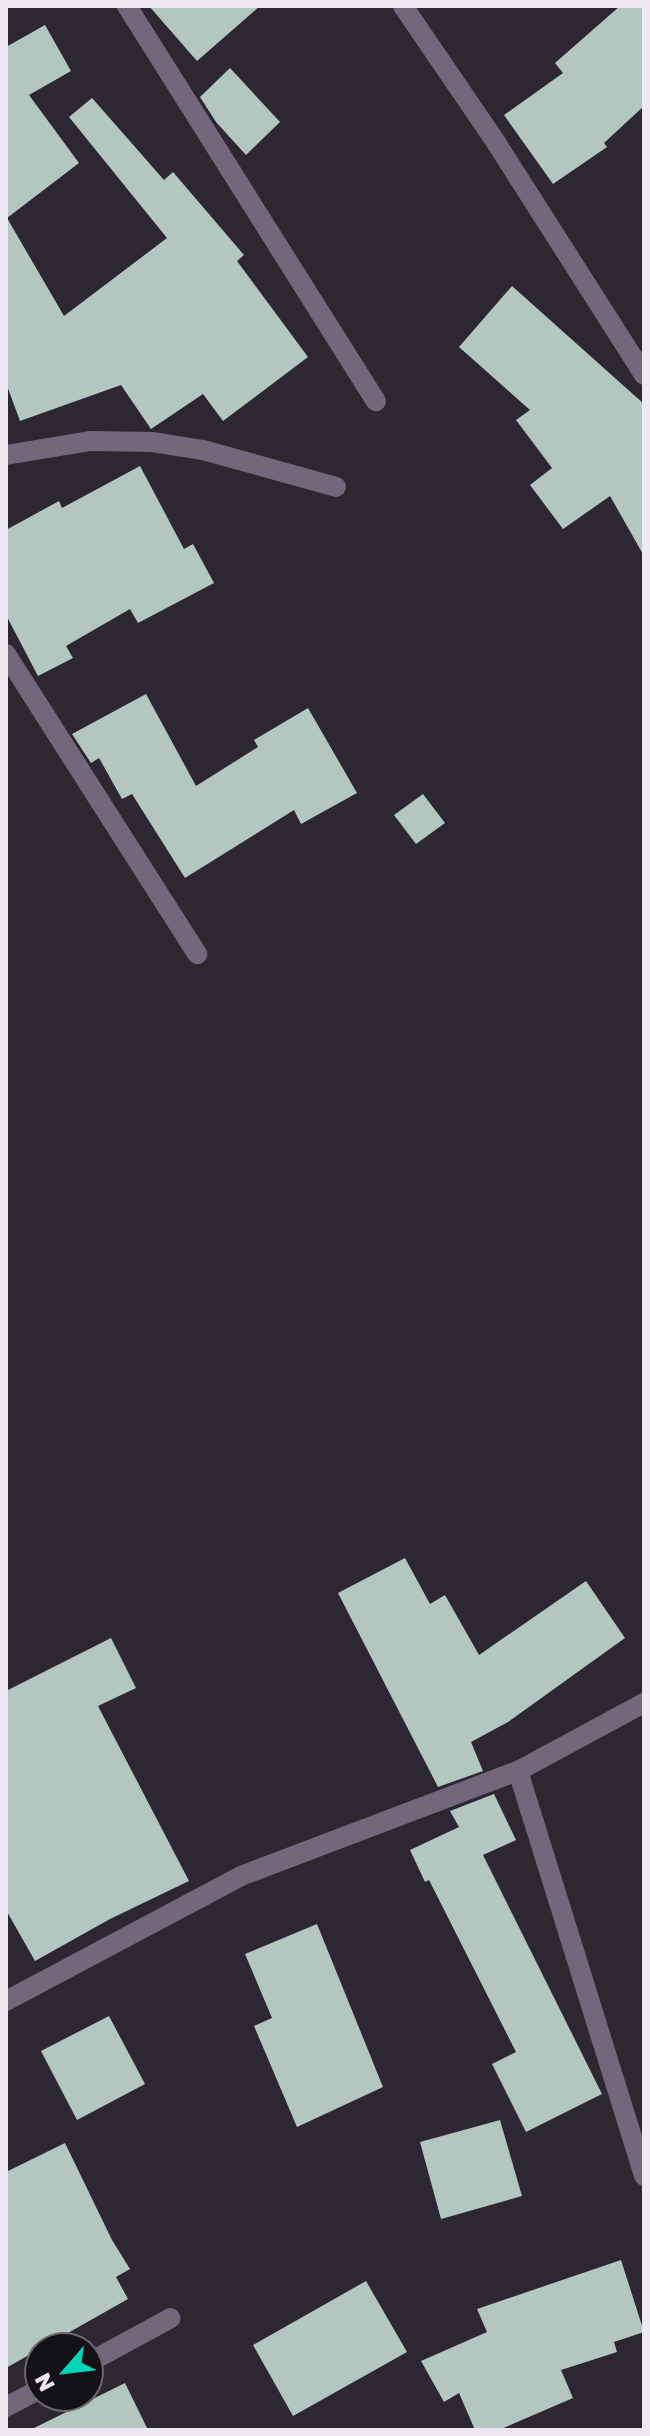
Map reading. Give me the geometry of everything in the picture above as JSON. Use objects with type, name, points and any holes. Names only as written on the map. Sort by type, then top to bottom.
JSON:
[{"type":"street","points":[[127,6],[376,401]]},
{"type":"street","points":[[403,6],[497,144],[644,375]]},
{"type":"street","points":[[6,455],[91,441],[152,442],[203,450],[336,487]]},
{"type":"street","points":[[6,654],[197,954]]},
{"type":"street","points":[[6,2001],[241,1876],[518,1771],[644,1703]]},
{"type":"street","points":[[518,1771],[644,2176]]},
{"type":"street","points":[[104,2354],[171,2318]]},
{"type":"street","points":[[6,2407],[24,2397]]},
{"type":"building","points":[[149,6],[260,6],[197,61]]},
{"type":"building","points":[[620,6],[644,6],[644,106],[604,143],[607,147],[553,184],[504,115],[563,73],[555,63]]},
{"type":"building","points":[[45,25],[71,71],[29,95],[79,163],[7,218],[64,316],[167,238],[69,117],[92,98],[164,180],[173,172],[244,255],[237,261],[308,357],[223,421],[203,394],[151,429],[121,385],[20,421],[6,383],[6,47]]},
{"type":"building","points":[[230,68],[280,122],[246,155],[216,122],[200,97]]},
{"type":"building","points":[[512,286],[644,404],[644,556],[610,496],[563,529],[530,485],[552,468],[516,420],[530,410],[459,347]]},
{"type":"building","points":[[140,466],[184,549],[193,544],[214,583],[138,623],[130,609],[66,646],[73,658],[38,676],[6,615],[6,530],[59,501],[62,508]]},
{"type":"building","points":[[146,694],[196,786],[258,747],[254,740],[308,708],[357,793],[301,824],[294,810],[185,878],[132,794],[122,799],[99,758],[91,763],[72,734]]},
{"type":"building","points":[[423,794],[445,823],[416,844],[394,815]]},
{"type":"building","points":[[405,1558],[430,1604],[445,1595],[479,1655],[586,1581],[625,1638],[508,1722],[471,1742],[483,1771],[438,1787],[338,1593]]},
{"type":"building","points":[[111,1638],[136,1688],[98,1706],[189,1881],[110,1919],[35,1961],[6,1910],[6,1691]]},
{"type":"building","points":[[494,1794],[516,1840],[483,1855],[602,2094],[526,2132],[492,2064],[516,2052],[429,1880],[425,1882],[410,1850],[459,1827],[450,1811]]},
{"type":"building","points":[[317,1924],[383,2087],[297,2127],[254,2026],[272,2018],[245,1954]]},
{"type":"building","points":[[109,2016],[145,2084],[77,2120],[41,2051]]},
{"type":"building","points":[[500,2120],[522,2196],[441,2219],[420,2142]]},
{"type":"building","points":[[65,2143],[112,2240],[130,2269],[116,2277],[128,2299],[70,2332],[24,2332],[24,2358],[6,2368],[6,2172]]},
{"type":"building","points":[[621,2260],[644,2332],[614,2342],[617,2352],[561,2370],[573,2398],[499,2430],[475,2430],[459,2393],[444,2402],[421,2361],[487,2332],[477,2309]]},
{"type":"building","points":[[366,2281],[407,2352],[293,2416],[253,2345]]},
{"type":"building","points":[[125,2383],[148,2430],[30,2430],[66,2412],[104,2412],[104,2393]]}]
